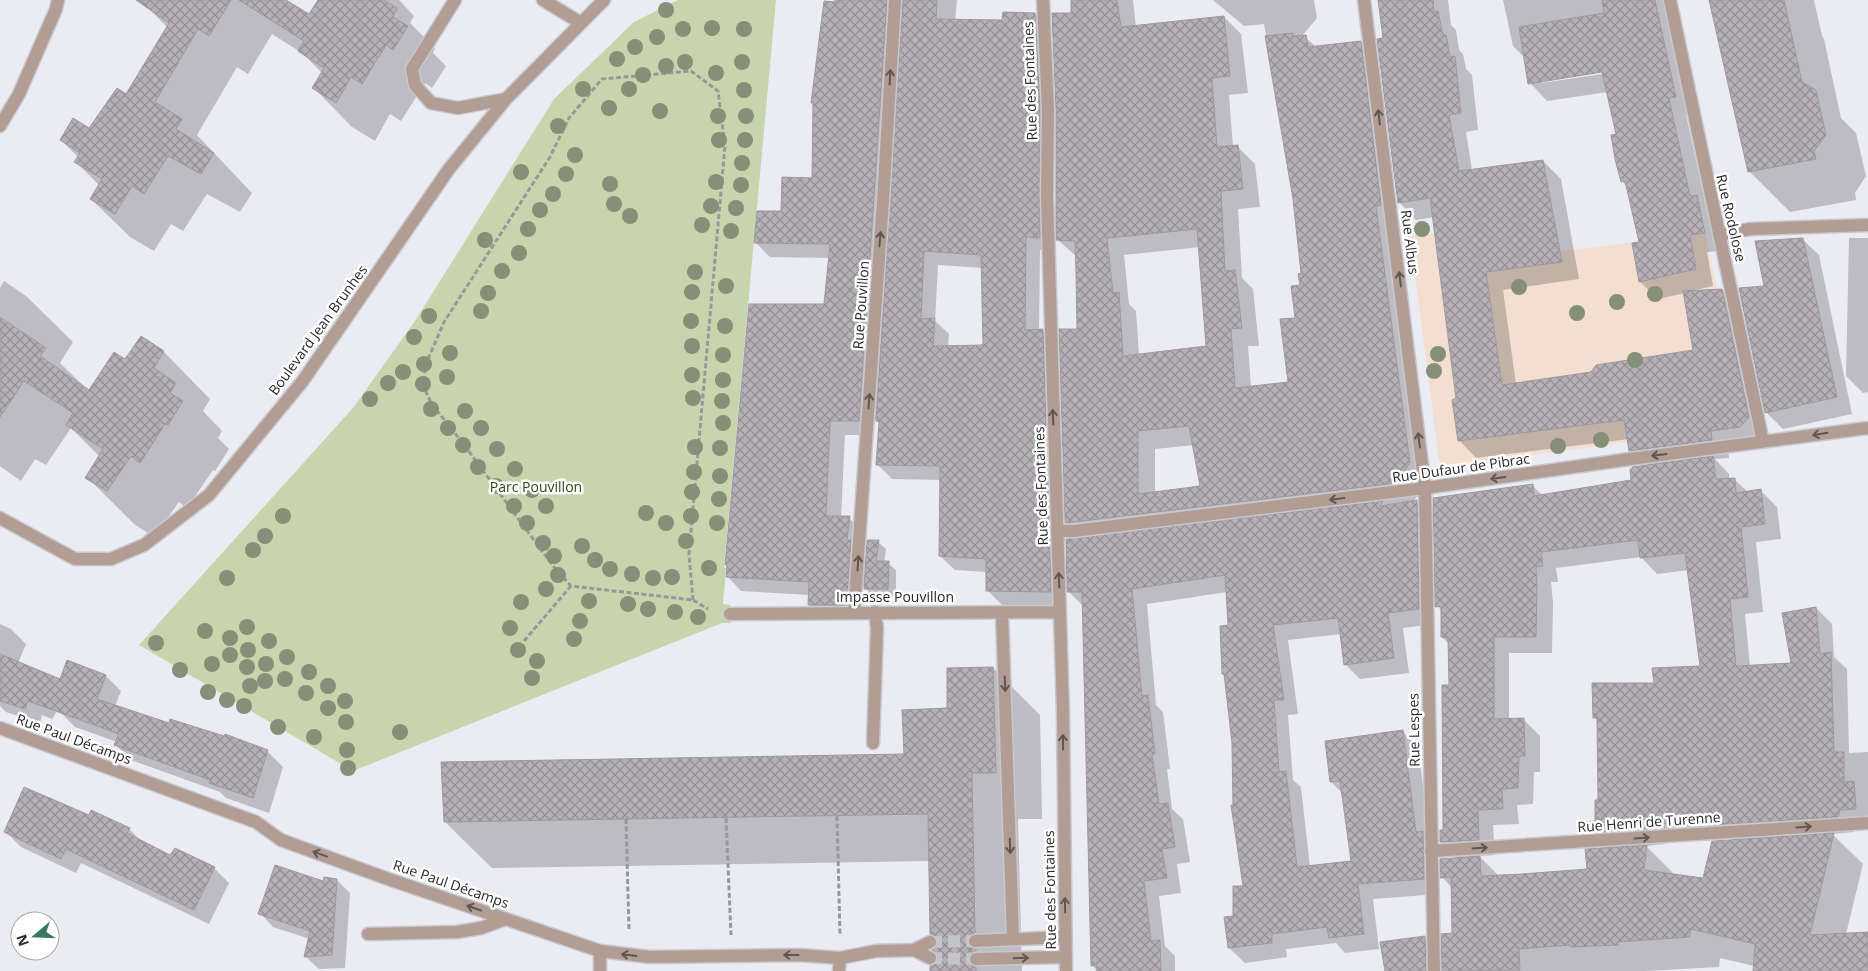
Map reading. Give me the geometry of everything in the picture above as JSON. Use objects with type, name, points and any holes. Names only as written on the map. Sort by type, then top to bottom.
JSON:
[{"type":"street","points":[[0,126],[19,94],[56,9],[58,0]]},
{"type":"street","points":[[455,0],[412,69],[415,85],[431,103],[458,108],[506,99]]},
{"type":"street","points":[[543,0],[581,23]]},
{"type":"street","name":"Boulevard Jean Brunhes","points":[[0,518],[76,559],[111,559],[144,545],[209,495],[302,382],[449,168],[506,99],[604,0]]},
{"type":"street","name":"Rue Pouvillon","points":[[854,612],[895,0]]},
{"type":"street","name":"Rue des Fontaines","points":[[1043,0],[1048,110],[1047,197],[1063,712],[1066,971]]},
{"type":"street","name":"Rue Albus","points":[[1364,0],[1425,488]]},
{"type":"street","name":"Rue Rodolose","points":[[1670,0],[1763,442]]},
{"type":"street","points":[[1719,235],[1750,230],[1868,225]]},
{"type":"street","name":"Rue Dufaur de Pibrac","points":[[1057,531],[1084,530],[1425,488],[1868,428]]},
{"type":"street","name":"Rue Lespes","points":[[1425,488],[1434,971]]},
{"type":"street","points":[[873,743],[877,628],[875,612]]},
{"type":"street","points":[[1002,612],[1014,940]]},
{"type":"street","name":"Impasse Pouvillon","points":[[730,614],[1060,612]]},
{"type":"street","name":"Rue Paul Décamps","points":[[0,728],[256,822],[281,840],[600,951],[650,958],[799,955],[839,965],[876,951],[914,950],[930,942]]},
{"type":"street","name":"Rue Henri de Turenne","points":[[1431,852],[1868,823]]},
{"type":"street","points":[[368,934],[457,932],[481,928],[506,919]]},
{"type":"street","points":[[975,941],[1065,937]]},
{"type":"street","name":"Rue Paul Décamps","points":[[914,950],[930,958]]},
{"type":"street","points":[[600,951],[600,971]]},
{"type":"street","points":[[976,959],[1065,957]]},
{"type":"path","points":[[693,600],[689,554],[725,146],[718,90],[691,71],[602,78],[569,118],[550,157],[444,322],[425,366],[424,387],[431,403],[553,566],[571,586],[693,600],[714,612],[730,614]]},
{"type":"path","points":[[524,641],[571,586]]},
{"type":"path","points":[[836,816],[841,931]]},
{"type":"path","points":[[726,818],[731,933]]},
{"type":"path","points":[[626,819],[629,934]]},
{"type":"shaded area","points":[[1529,222],[1534,255],[1705,233],[1736,380],[1624,420],[1628,442],[1440,468],[1410,236]]},
{"type":"green space","name":"Parc Pouvillon","points":[[678,0],[776,0],[724,567],[726,568],[723,604],[730,605],[731,623],[722,623],[353,771],[139,645],[353,408],[415,321],[554,99],[634,22]]},
{"type":"building","points":[[136,0],[231,0],[209,36],[198,29],[155,102],[182,119],[176,129],[214,153],[201,174],[168,156],[144,194],[132,186],[115,214],[90,199],[102,179],[74,162],[80,153],[60,140],[73,118],[89,128],[117,88],[126,94],[169,23]]},
{"type":"building","points":[[239,0],[286,0],[309,14],[318,0],[384,0],[397,8],[393,17],[408,26],[393,50],[386,45],[362,84],[351,77],[336,103],[312,88],[324,68],[298,51],[304,41]]},
{"type":"building","points":[[835,0],[887,0],[859,421],[830,421],[826,516],[850,516],[847,540],[851,540],[848,589],[844,589],[843,605],[808,605],[809,582],[726,577],[727,565],[725,565],[749,304],[824,304],[830,244],[754,243],[757,211],[781,211],[782,177],[812,178],[813,103],[811,103],[824,1],[835,2]]},
{"type":"building","points":[[903,0],[937,0],[936,19],[1002,20],[1003,12],[1035,13],[1040,110],[1040,238],[1026,237],[1025,330],[1043,329],[1051,592],[986,591],[986,559],[939,556],[940,466],[876,465],[879,422],[876,421]],"holes":[[[924,251],[981,255],[983,345],[933,346],[935,318],[921,319]]]},
{"type":"building","points":[[1071,0],[1117,0],[1121,27],[1224,16],[1230,76],[1212,78],[1217,147],[1238,145],[1243,189],[1221,191],[1225,271],[1235,270],[1242,328],[1231,329],[1235,388],[1288,382],[1280,319],[1295,318],[1291,286],[1300,285],[1298,274],[1301,273],[1293,199],[1265,36],[1293,33],[1293,36],[1306,35],[1308,47],[1361,41],[1381,205],[1376,206],[1410,463],[1396,483],[1065,523],[1059,329],[1077,329],[1076,273],[1075,241],[1056,240],[1056,110],[1052,13],[1071,13]],"holes":[[[1197,229],[1206,346],[1123,356],[1119,292],[1113,293],[1107,238]],[[1189,426],[1200,486],[1138,494],[1138,431]]]},
{"type":"building","points":[[1378,0],[1433,0],[1434,12],[1438,11],[1443,35],[1446,35],[1450,57],[1455,56],[1461,113],[1449,115],[1459,171],[1543,160],[1562,262],[1486,272],[1502,385],[1591,372],[1596,365],[1693,350],[1683,291],[1722,289],[1749,417],[1740,427],[1711,431],[1712,440],[1629,451],[1624,420],[1458,441],[1452,400],[1456,398],[1430,198],[1398,203],[1377,39],[1383,38]]},
{"type":"building","points":[[1602,0],[1655,0],[1676,97],[1669,98],[1690,196],[1697,195],[1705,233],[1690,235],[1696,269],[1639,282],[1632,243],[1639,242],[1625,181],[1621,182],[1615,159],[1611,135],[1616,134],[1602,72],[1528,84],[1519,27],[1604,13]]},
{"type":"building","points":[[1709,0],[1784,0],[1802,82],[1816,90],[1826,135],[1814,151],[1816,159],[1748,172]]},
{"type":"building","points":[[1803,238],[1837,397],[1765,413],[1739,288],[1764,286],[1755,241]]},
{"type":"building","points":[[0,317],[46,348],[40,356],[89,390],[114,352],[125,359],[141,336],[164,351],[154,368],[176,383],[170,393],[183,401],[168,425],[165,424],[140,463],[131,456],[107,491],[85,478],[103,449],[66,425],[73,413],[24,381],[0,417]]},
{"type":"building","points":[[1713,456],[1716,479],[1735,478],[1736,493],[1761,489],[1765,524],[1741,527],[1748,597],[1730,599],[1736,666],[1791,663],[1782,613],[1816,607],[1820,654],[1831,652],[1834,752],[1844,752],[1844,782],[1854,781],[1856,809],[1840,810],[1838,817],[1716,825],[1717,819],[1650,825],[1650,829],[1584,833],[1583,822],[1595,821],[1595,800],[1598,800],[1597,718],[1593,718],[1592,683],[1654,683],[1652,668],[1700,666],[1685,553],[1640,558],[1638,540],[1541,552],[1543,566],[1536,567],[1536,637],[1494,637],[1494,719],[1524,718],[1525,756],[1519,756],[1518,788],[1502,789],[1503,809],[1478,810],[1479,840],[1440,842],[1440,830],[1443,830],[1442,685],[1449,685],[1448,638],[1441,637],[1441,606],[1435,607],[1433,498],[1533,484],[1534,496],[1631,480],[1630,469],[1632,467]]},
{"type":"building","points":[[1417,500],[1419,609],[1388,613],[1394,658],[1344,665],[1338,618],[1273,625],[1284,700],[1274,700],[1279,772],[1286,771],[1297,867],[1351,861],[1340,781],[1330,782],[1325,741],[1403,730],[1416,832],[1423,831],[1424,879],[1358,884],[1364,934],[1329,938],[1327,927],[1272,934],[1272,943],[1228,948],[1224,917],[1233,916],[1233,886],[1243,886],[1231,805],[1233,805],[1232,743],[1224,674],[1222,674],[1220,626],[1228,625],[1225,575],[1132,589],[1142,696],[1148,695],[1155,754],[1152,754],[1159,804],[1168,803],[1175,847],[1162,849],[1167,878],[1144,881],[1151,941],[1160,940],[1161,971],[1097,971],[1096,965],[1091,966],[1082,592],[1067,592],[1066,539],[1383,501],[1380,506]]},
{"type":"building","points":[[867,540],[879,540],[876,561],[889,561],[888,589],[864,589]]},
{"type":"building","points":[[0,654],[60,679],[67,660],[106,675],[97,699],[169,723],[170,719],[224,736],[225,734],[268,750],[253,798],[209,783],[210,780],[114,745],[119,734],[28,701],[25,709],[0,701]]},
{"type":"building","points":[[993,667],[996,773],[972,773],[975,933],[970,934],[967,941],[968,946],[976,949],[976,951],[969,955],[968,959],[969,964],[976,967],[976,971],[930,971],[930,966],[937,961],[937,954],[932,950],[938,942],[935,936],[930,934],[928,814],[444,822],[441,762],[904,754],[902,710],[947,708],[947,668]]},
{"type":"building","points":[[24,787],[89,815],[91,810],[130,828],[127,833],[170,855],[175,848],[215,867],[194,910],[66,849],[61,859],[4,832]]},
{"type":"building","points":[[1834,833],[1810,935],[1868,932],[1868,971],[1753,971],[1755,944],[1691,929],[1689,937],[1617,942],[1618,945],[1571,947],[1570,945],[1519,949],[1520,970],[1442,971],[1441,934],[1452,933],[1451,877],[1440,878],[1440,859],[1480,856],[1481,876],[1522,874],[1587,869],[1585,849],[1647,845],[1644,870],[1703,878],[1712,841]]},
{"type":"building","points":[[275,865],[323,881],[324,877],[337,879],[332,955],[304,957],[310,931],[258,914]]},
{"type":"building","points":[[1425,936],[1426,971],[1385,971],[1380,942]]},
{"type":"tunnel","points":[[930,942],[975,941]]},
{"type":"tunnel","points":[[930,958],[976,959]]}]
